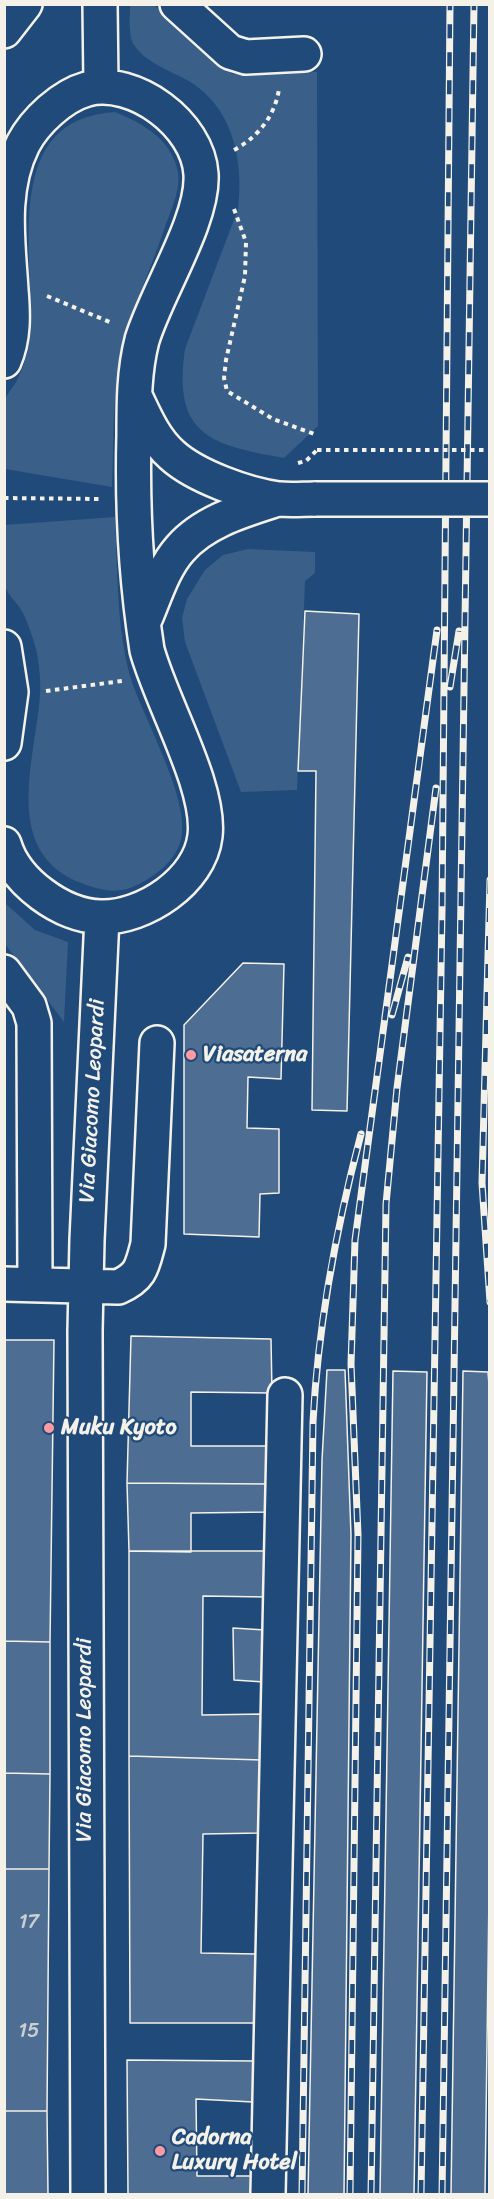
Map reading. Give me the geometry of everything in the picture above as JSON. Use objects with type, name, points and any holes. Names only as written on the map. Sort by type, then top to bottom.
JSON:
[{"type":"street","points":[[4,31],[25,4]]},
{"type":"street","points":[[100,4],[101,85]]},
{"type":"street","points":[[177,4],[230,52],[246,57],[304,54]]},
{"type":"street","points":[[4,361],[12,337],[8,188],[14,165],[24,142],[57,105],[77,92],[101,85],[128,92],[168,115],[190,142],[201,173],[199,196],[191,220],[143,338],[136,366],[132,498],[143,623],[153,674],[205,810],[205,838],[198,861],[184,880],[164,897],[142,909],[102,917],[63,908],[42,894],[23,878],[4,844]]},
{"type":"street","points":[[134,394],[152,430],[172,455],[198,472],[227,484],[278,499],[489,499]]},
{"type":"street","points":[[143,623],[164,575],[180,549],[211,525],[236,513],[278,499]]},
{"type":"street","points":[[4,647],[11,692],[4,743]]},
{"type":"street","name":"Via Giacomo Leopardi","points":[[88,2194],[85,1944],[85,1331],[102,917]]},
{"type":"street","points":[[4,972],[29,1006],[34,1023],[20,1284],[118,1287],[133,1281],[142,1268],[148,1244],[157,1043]]},
{"type":"street","points":[[268,2194],[285,1395]]},
{"type":"path","points":[[234,150],[250,140],[268,122],[278,99],[280,82]]},
{"type":"path","points":[[234,209],[246,242],[245,276],[226,360],[224,378],[227,391],[273,419],[317,435]]},
{"type":"path","points":[[40,294],[118,326]]},
{"type":"path","points":[[317,450],[489,450]]},
{"type":"path","points":[[4,498],[109,499]]},
{"type":"path","points":[[40,692],[131,679]]},
{"type":"shaded area","points":[[130,5],[154,5],[232,74],[317,72],[318,426],[284,458],[236,448],[218,441],[203,431],[192,418],[185,401],[183,378],[185,349],[238,209],[237,154],[225,120],[203,91],[151,61],[134,45],[130,31]]},
{"type":"shaded area","points":[[115,112],[146,127],[163,142],[175,161],[179,179],[174,201],[135,308],[121,355],[115,404],[112,487],[5,469],[3,426],[6,398],[21,370],[29,340],[29,230],[31,195],[39,164],[54,138],[79,120]]},
{"type":"shaded area","points":[[115,517],[119,599],[126,659],[137,696],[171,778],[182,817],[180,842],[167,864],[153,876],[137,885],[116,891],[88,886],[56,869],[40,849],[31,826],[30,774],[40,694],[39,668],[36,648],[26,619],[8,592],[3,578],[4,525]]},
{"type":"shaded area","points":[[248,549],[315,552],[315,573],[305,581],[297,790],[241,792],[185,642],[182,618],[187,599],[205,570],[223,555]]},
{"type":"shaded area","points":[[5,903],[35,930],[68,942],[64,1022],[5,944]]},
{"type":"building","points":[[305,611],[359,614],[347,1111],[312,1110],[316,771],[298,771]]},
{"type":"building","points":[[243,963],[284,964],[281,1079],[248,1077],[247,1128],[279,1129],[279,1193],[260,1194],[259,1237],[184,1234],[184,1025]]},
{"type":"building","points":[[131,1336],[271,1339],[272,1393],[191,1392],[191,1446],[271,1446],[270,1484],[127,1483]]},
{"type":"building","points":[[4,1340],[54,1340],[50,1642],[4,1641]]},
{"type":"building","points":[[327,1370],[345,1370],[351,1535],[344,2194],[308,2194],[322,1460]]},
{"type":"building","points":[[393,1371],[427,1372],[414,2194],[380,2194]]},
{"type":"building","points":[[463,1371],[488,1372],[490,1398],[490,1820],[485,2194],[451,2194]]},
{"type":"building","points":[[127,1483],[270,1484],[270,1512],[191,1513],[191,1552],[129,1551]]},
{"type":"building","points":[[129,1551],[268,1551],[267,1597],[203,1596],[202,1715],[263,1714],[262,1760],[129,1756]]},
{"type":"building","points":[[233,1628],[265,1630],[264,1682],[234,1680]]},
{"type":"building","points":[[4,1641],[50,1642],[50,1774],[4,1773]]},
{"type":"building","points":[[129,1756],[262,1760],[260,1833],[203,1834],[201,1953],[257,1954],[254,2023],[130,2023]]},
{"type":"building","points":[[4,1773],[50,1774],[49,1869],[4,1869]]},
{"type":"building","points":[[4,1869],[49,1869],[47,2111],[4,2111]]},
{"type":"building","points":[[127,2060],[255,2061],[253,2102],[196,2099],[197,2176],[253,2176],[252,2194],[128,2194]]},
{"type":"building","points":[[4,2111],[47,2111],[48,2194],[4,2194]]},
{"type":"railway","points":[[421,2194],[442,911],[450,4]]},
{"type":"railway","points":[[442,2194],[474,4]]},
{"type":"railway","points":[[350,2194],[358,1535],[351,1364],[355,1240],[437,630]]},
{"type":"railway","points":[[450,687],[459,631]]},
{"type":"railway","points":[[371,2194],[386,1204],[397,1088],[436,788]]},
{"type":"railway","points":[[490,880],[482,1183],[490,1302]]},
{"type":"railway","points":[[392,1015],[408,957]]},
{"type":"railway","points":[[302,2194],[315,1385],[330,1277],[361,1134]]},
{"type":"place","name":"Viasaterna","points":[[191,1055]]},
{"type":"place","name":"Muku Kyoto","points":[[49,1428]]},
{"type":"place","name":"Cadorna Luxury Hotel","points":[[160,2151]]}]
